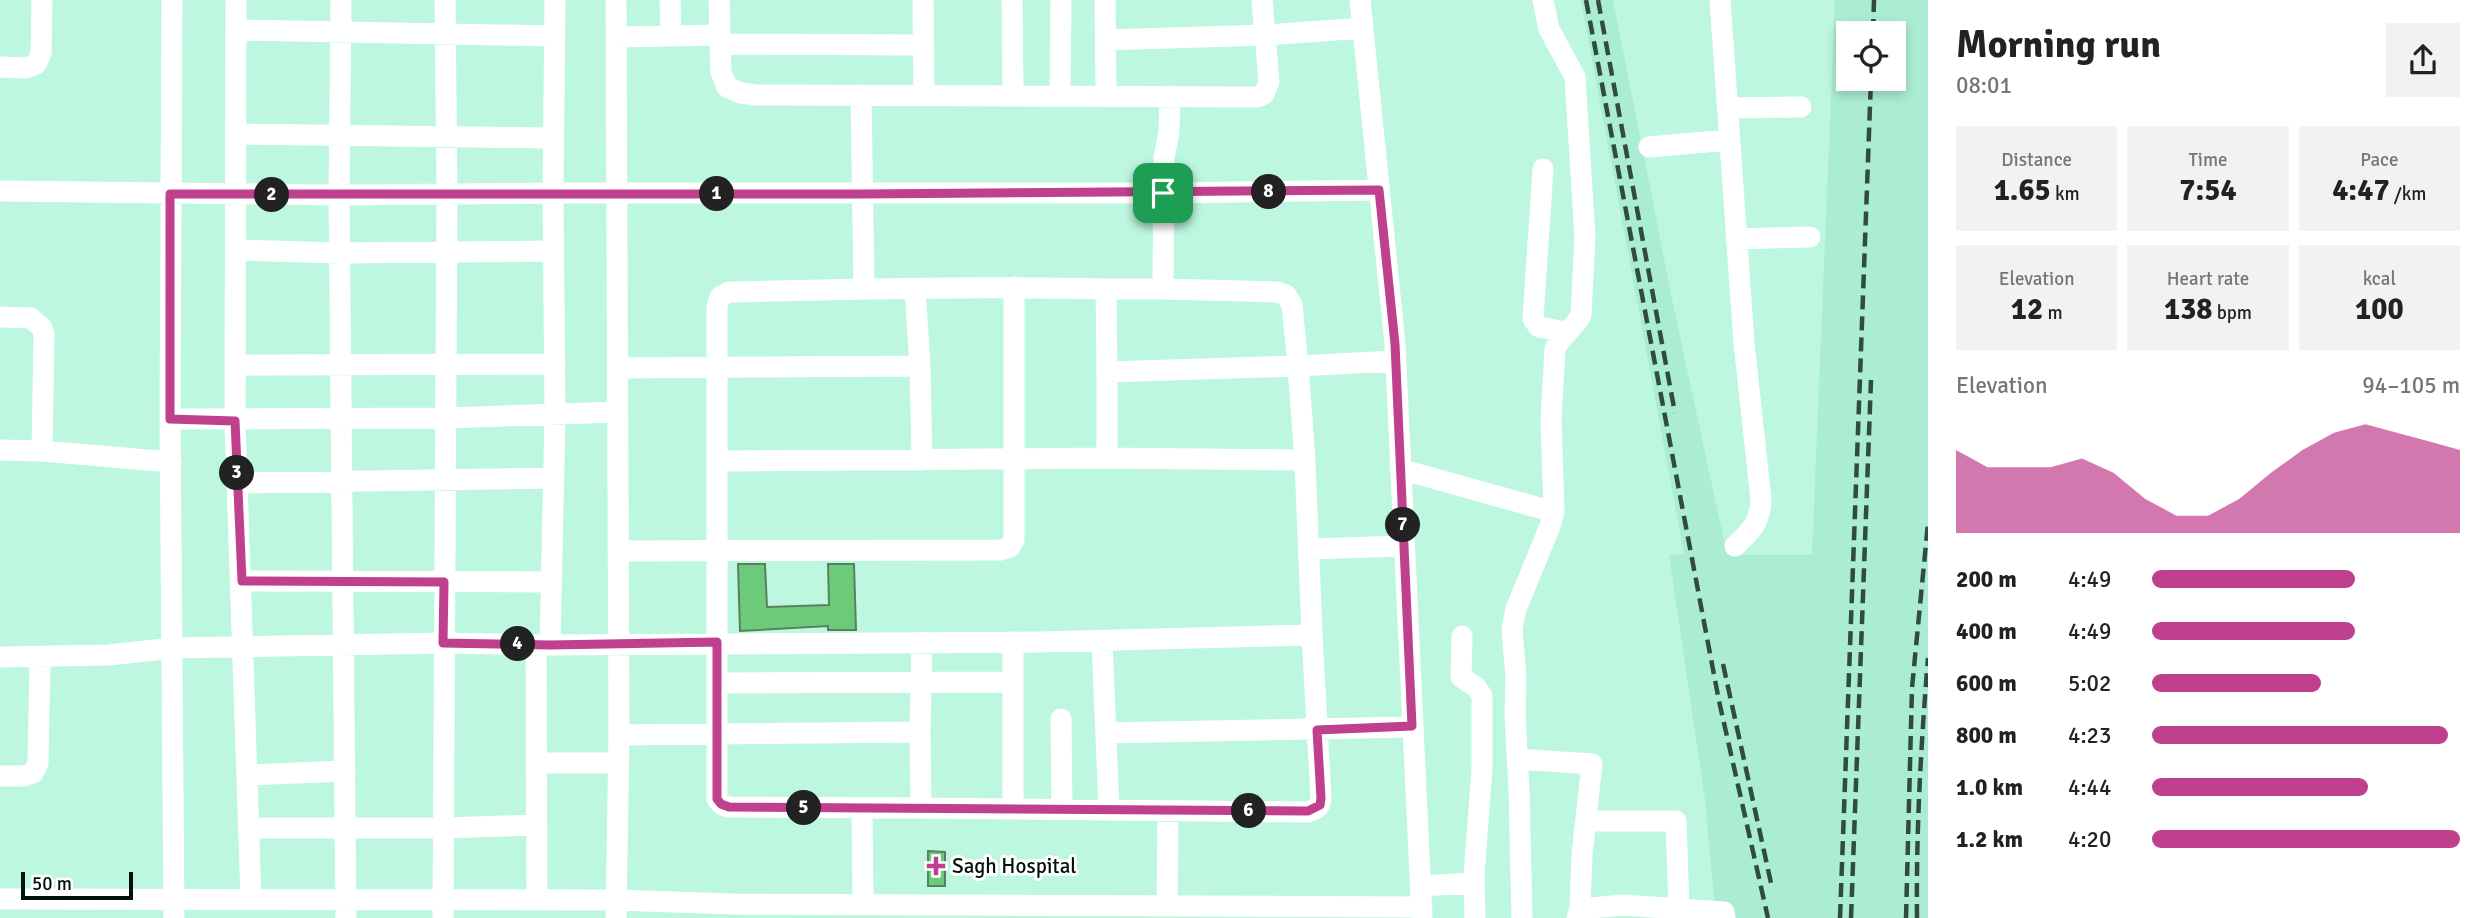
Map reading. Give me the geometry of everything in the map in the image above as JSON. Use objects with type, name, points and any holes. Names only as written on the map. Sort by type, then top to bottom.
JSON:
[{"type":"street","points":[[0,67],[26,68],[36,64],[41,54],[42,0]]},
{"type":"street","points":[[172,0],[170,419],[174,909]]},
{"type":"street","points":[[236,0],[235,421],[249,828],[240,906]]},
{"type":"street","points":[[341,0],[338,195],[346,909]]},
{"type":"street","points":[[443,909],[447,193],[445,0]]},
{"type":"street","points":[[537,900],[536,763],[543,645],[550,583],[554,478],[555,0]]},
{"type":"street","points":[[616,0],[619,643],[616,909]]},
{"type":"street","points":[[670,0],[671,36]]},
{"type":"street","points":[[719,0],[721,72],[727,87],[741,93],[1257,97],[1264,94],[1269,82],[1262,0]]},
{"type":"street","points":[[923,0],[924,95]]},
{"type":"street","points":[[1012,0],[1013,95]]},
{"type":"street","points":[[1060,96],[1061,0]]},
{"type":"street","points":[[1105,0],[1106,96]]},
{"type":"street","points":[[1360,0],[1395,361],[1421,904]]},
{"type":"street","points":[[1522,918],[1513,618],[1554,512],[1551,420],[1554,362],[1559,339],[1577,323],[1581,315],[1585,236],[1576,77],[1549,29],[1544,0]]},
{"type":"street","points":[[1720,0],[1744,343],[1761,500],[1760,515],[1755,527],[1735,546]]},
{"type":"street","points":[[1105,40],[1266,35],[1363,28]]},
{"type":"street","points":[[236,30],[555,36]]},
{"type":"street","points":[[616,37],[671,36],[923,45]]},
{"type":"street","points":[[861,95],[864,288]]},
{"type":"street","points":[[1163,289],[1164,158],[1169,132],[1170,96]]},
{"type":"street","points":[[1727,108],[1801,107]]},
{"type":"street","points":[[236,134],[554,138]]},
{"type":"street","points":[[1648,147],[1729,140]]},
{"type":"street","points":[[1542,169],[1533,319],[1539,327],[1566,332]]},
{"type":"street","points":[[0,191],[338,195],[1379,190]]},
{"type":"street","points":[[1736,239],[1810,237]]},
{"type":"street","points":[[236,250],[339,253],[553,251]]},
{"type":"street","points":[[968,286],[1106,289],[1277,292],[1286,295],[1292,304],[1305,460],[1320,805],[1308,811],[1168,811],[729,807],[721,804],[717,799],[717,307],[720,297],[729,292],[864,288],[968,286]]},
{"type":"street","points":[[618,551],[1001,550],[1010,547],[1014,540],[1014,287]]},
{"type":"street","points":[[915,289],[922,460]]},
{"type":"street","points":[[1106,289],[1107,458]]},
{"type":"street","points":[[0,317],[31,318],[42,328],[42,451]]},
{"type":"street","points":[[1107,372],[1395,361]]},
{"type":"street","points":[[236,365],[555,364]]},
{"type":"street","points":[[617,368],[920,366]]},
{"type":"street","points":[[170,419],[235,421],[446,418],[617,412]]},
{"type":"street","points":[[0,450],[172,462]]},
{"type":"street","points":[[717,461],[1107,458],[1305,460]]},
{"type":"street","points":[[1400,469],[1554,512]]},
{"type":"street","points":[[237,483],[554,478]]},
{"type":"street","points":[[1309,549],[1404,546]]},
{"type":"street","points":[[242,581],[550,583]]},
{"type":"street","points":[[0,657],[109,655],[173,648],[244,646],[1102,642],[1312,635]]},
{"type":"street","points":[[1462,636],[1461,677],[1476,687],[1482,696],[1482,769],[1474,883],[1475,918]]},
{"type":"street","points":[[921,808],[922,642]]},
{"type":"street","points":[[1013,642],[1013,809]]},
{"type":"street","points":[[1102,642],[1109,810]]},
{"type":"street","points":[[0,776],[23,776],[33,772],[38,763],[40,658]]},
{"type":"street","points":[[717,683],[1013,682]]},
{"type":"street","points":[[1061,719],[1062,809]]},
{"type":"street","points":[[1106,733],[1412,726]]},
{"type":"street","points":[[619,734],[920,732]]},
{"type":"street","points":[[1517,759],[1592,764],[1579,914],[1623,905],[1641,913],[1679,909],[1724,912],[1725,918]]},
{"type":"street","points":[[536,763],[618,763]]},
{"type":"street","points":[[248,775],[345,771]]},
{"type":"street","points":[[862,809],[863,904]]},
{"type":"street","points":[[1167,905],[1168,811]]},
{"type":"street","points":[[1586,821],[1676,821],[1679,909]]},
{"type":"street","points":[[249,828],[537,825]]},
{"type":"street","points":[[0,899],[40,908],[95,909],[240,906],[443,909],[537,900],[616,909],[732,911],[863,904],[1421,904],[1474,883]]},
{"type":"shaded area","points":[[1581,0],[1613,0],[1672,299],[1727,555],[1812,555],[1835,0],[1928,0],[1928,918],[1716,918],[1705,800],[1669,555],[1684,554]]},
{"type":"building","points":[[738,564],[765,564],[767,607],[829,605],[828,564],[854,564],[856,630],[828,630],[828,626],[740,631]]},
{"type":"building","points":[[928,851],[945,852],[945,886],[928,886]]},
{"type":"railway","points":[[1586,0],[1719,701],[1768,918]]},
{"type":"railway","points":[[1598,0],[1675,413]]},
{"type":"railway","points":[[1873,21],[1874,0]]},
{"type":"railway","points":[[1840,918],[1871,91]]},
{"type":"railway","points":[[1851,918],[1871,380]]},
{"type":"railway","points":[[1906,918],[1912,688],[1928,523]]},
{"type":"railway","points":[[1917,918],[1917,853],[1928,658]]},
{"type":"railway","points":[[1723,664],[1771,883]]},
{"type":"place","name":"Sagh Hospital","points":[[936,866]]},
{"type":"route","points":[[1379,190],[1395,344],[1412,726],[1317,730],[1321,798],[1320,805],[1308,811],[729,807],[717,799],[717,642],[550,645],[443,643],[444,582],[242,581],[235,421],[170,419],[170,194],[1163,193],[1379,190]]}]
